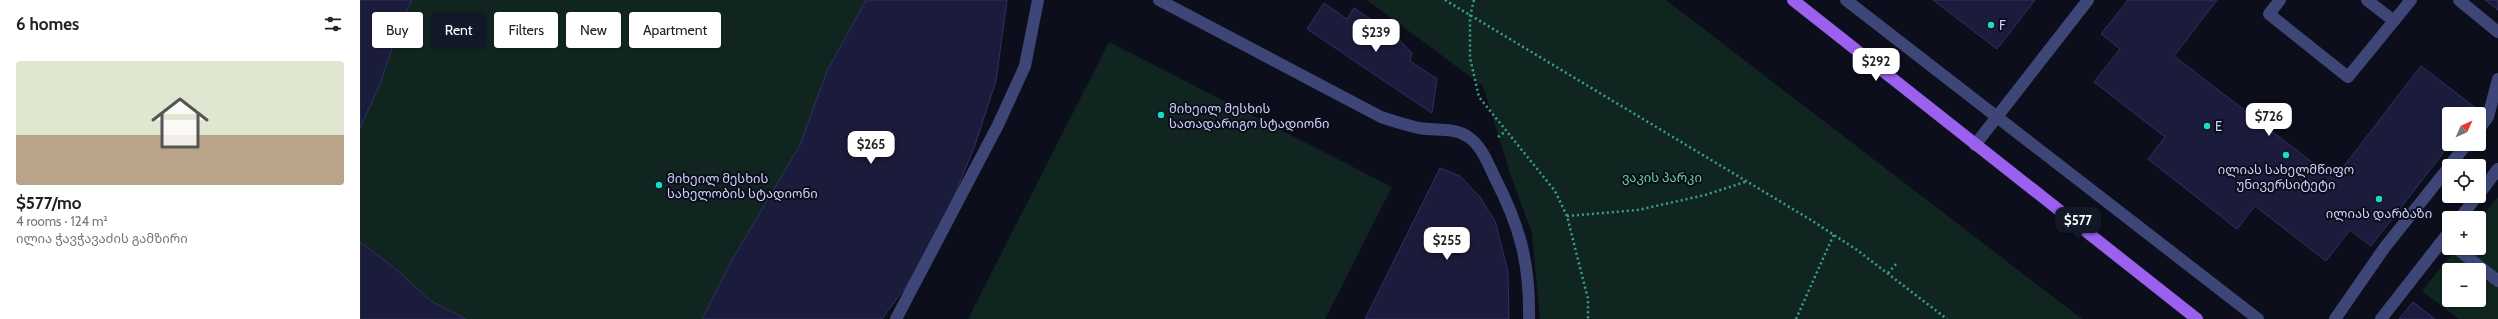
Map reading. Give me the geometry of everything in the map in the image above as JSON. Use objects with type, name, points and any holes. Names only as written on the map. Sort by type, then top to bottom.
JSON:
[{"type":"main road","points":[[1794,0],[1975,145],[2197,319]]},
{"type":"lane","points":[[896,319],[998,125],[1025,66],[1038,0]]},
{"type":"lane","points":[[1159,0],[1381,117],[1420,128],[1451,130],[1467,136],[1482,150],[1513,212],[1523,246],[1530,287],[1529,319]]},
{"type":"lane","points":[[1846,0],[2258,319]]},
{"type":"lane","points":[[1975,145],[2088,0]]},
{"type":"lane","points":[[2280,0],[2269,14],[2348,78],[2411,0]]},
{"type":"lane","points":[[2367,0],[2394,21]]},
{"type":"lane","points":[[2459,0],[2498,32]]},
{"type":"lane","points":[[2486,120],[2498,79]]},
{"type":"lane","points":[[2455,159],[2461,151]]},
{"type":"lane","points":[[2486,185],[2498,169]]},
{"type":"lane","points":[[2335,319],[2385,247],[2442,175]]},
{"type":"lane","points":[[2465,211],[2472,203]]},
{"type":"lane","points":[[2381,319],[2442,244]]},
{"type":"lane","points":[[2465,255],[2498,281]]},
{"type":"path","points":[[1445,0],[1834,234],[1888,273],[1947,319]]},
{"type":"path","points":[[1474,0],[1470,16],[1470,58],[1479,97],[1555,191],[1567,216],[1588,299],[1588,319]]},
{"type":"path","points":[[1567,216],[1638,210],[1705,195],[1746,182]]},
{"type":"path","points":[[1796,319],[1834,234]]},
{"type":"path","points":[[1888,273],[1897,263]]},
{"type":"green space","name":"მიხეილ მესხის სახელობის სტადიონი","points":[[360,0],[1007,0],[996,81],[907,285],[882,319],[360,319]]},
{"type":"green space","name":"ვაკის პარკი","points":[[1367,0],[1666,0],[2082,319],[1540,319],[1532,233],[1511,176],[1483,86]]},
{"type":"green space","name":"მიხეილ მესხის სათადარიგო სტადიონი","points":[[1109,42],[1392,187],[1325,319],[968,319]]},
{"type":"green space","points":[[2498,197],[2498,319],[2459,319],[2443,307],[2486,307],[2486,263],[2445,263],[2451,255],[2486,255],[2486,212]]},
{"type":"green space","points":[[2442,266],[2442,306],[2422,291]]},
{"type":"building","points":[[360,0],[412,0],[406,12],[372,12],[372,48],[392,48],[380,84],[360,128]]},
{"type":"building","points":[[866,0],[1007,0],[996,81],[974,148],[943,223],[907,285],[882,319],[702,319],[732,260],[800,145],[827,71]]},
{"type":"building","name":"F","points":[[1933,0],[2035,0],[1997,49]]},
{"type":"building","name":"E","points":[[2128,0],[2217,0],[2174,56],[2334,179],[2421,66],[2474,107],[2442,107],[2442,151],[2445,151],[2371,246],[2350,230],[2326,261],[2255,206],[2237,229],[2148,159],[2165,137],[2094,82],[2120,49],[2101,34]]},
{"type":"building","points":[[2485,0],[2498,0],[2498,10]]},
{"type":"building","points":[[1324,3],[1347,19],[1354,8],[1378,24],[1371,35],[1382,42],[1390,30],[1412,53],[1410,61],[1437,79],[1432,113],[1307,29]]},
{"type":"building","points":[[1440,168],[1460,176],[1480,197],[1495,221],[1508,272],[1509,319],[1365,319]]},
{"type":"building","points":[[360,242],[397,270],[431,301],[466,319],[360,319]]},
{"type":"building","points":[[2413,302],[2435,319],[2399,319]]},
{"type":"place","name":"F","points":[[1991,25]]},
{"type":"place","name":"მიხეილ მესხის სათადარიგო სტადიონი","points":[[1161,115]]},
{"type":"place","name":"E","points":[[2207,126]]},
{"type":"place","name":"ილიას სახელმწიფო უნივერსიტეტი","points":[[2286,155]]},
{"type":"place","name":"მიხეილ მესხის სახელობის სტადიონი","points":[[659,185]]},
{"type":"place","name":"ილიას დარბაზი","points":[[2379,199]]}]
